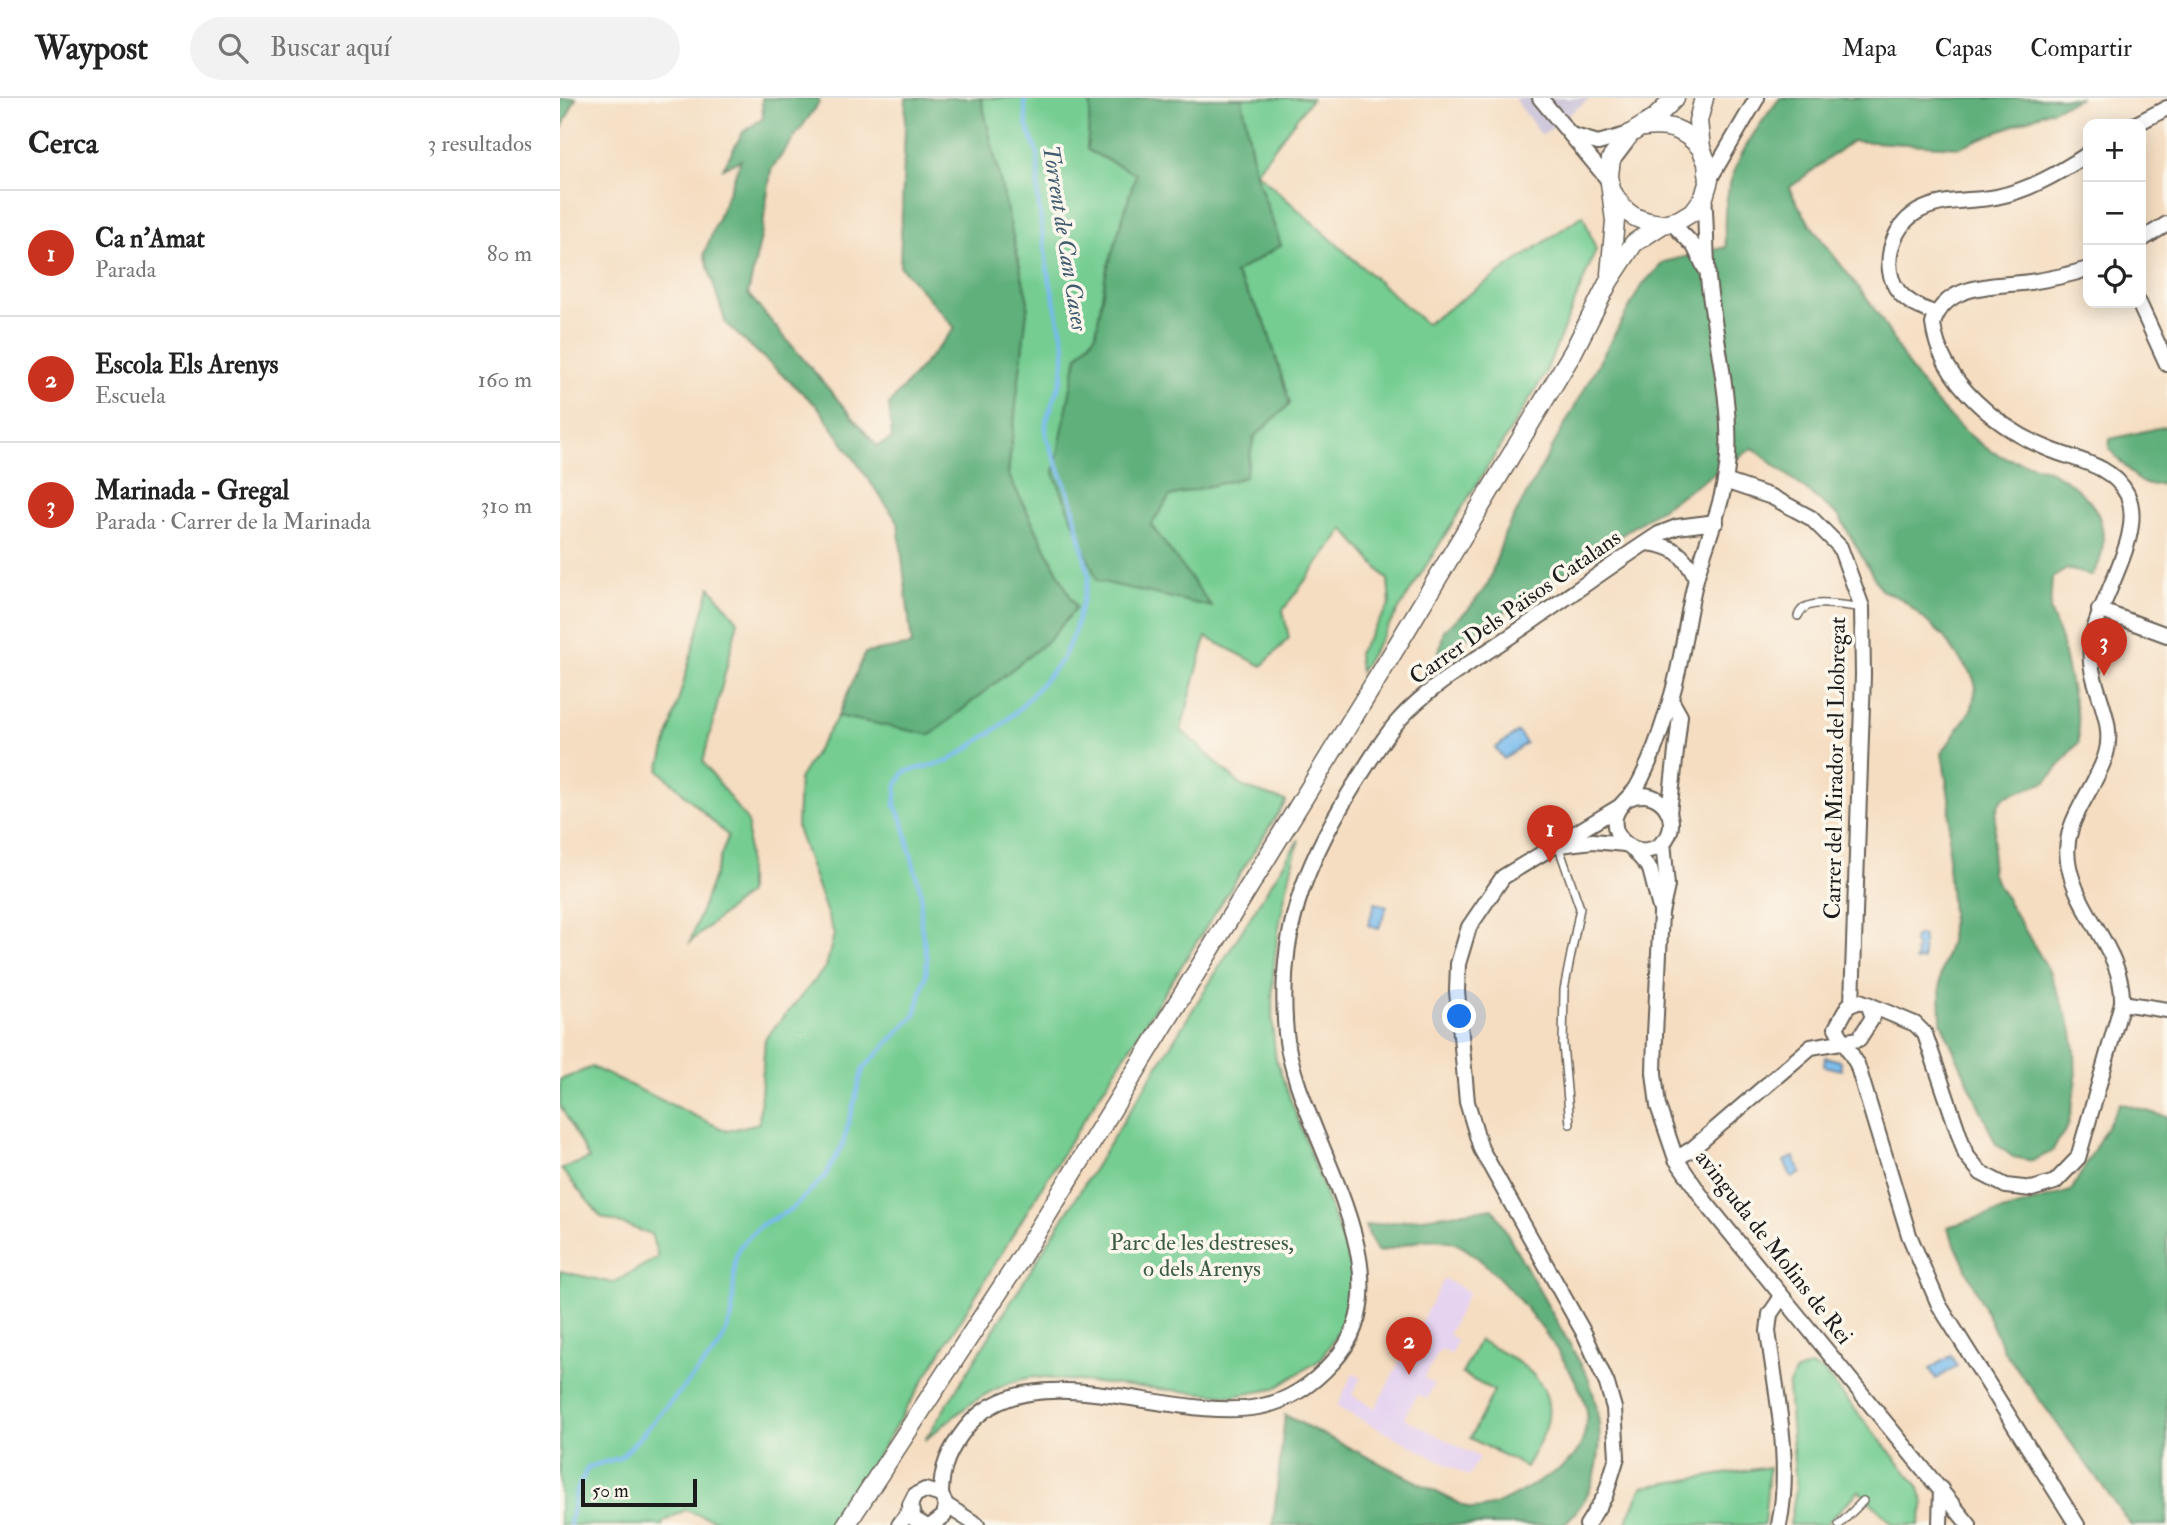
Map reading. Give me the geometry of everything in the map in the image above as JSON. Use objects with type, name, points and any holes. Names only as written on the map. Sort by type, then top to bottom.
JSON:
[{"type":"street","points":[[1609,281],[1615,231],[1611,159],[1619,145],[1675,98]]},
{"type":"street","points":[[1628,846],[1615,827],[1623,803],[1640,780],[1671,701],[1696,578],[1716,522],[1728,454],[1726,411],[1707,272],[1707,163],[1701,148],[1698,121],[1704,98]]},
{"type":"street","points":[[846,1525],[1017,1264],[1386,664],[1573,352],[1609,281],[1634,243],[1667,223],[1694,211],[1757,98]]},
{"type":"street","points":[[1546,100],[1568,134],[1611,186],[1630,215],[1646,223],[1667,223],[1694,246],[1707,272]]},
{"type":"street","points":[[2146,119],[2167,108]]},
{"type":"street","points":[[1568,134],[1598,142],[1660,125],[1689,135],[1701,148]]},
{"type":"street","points":[[1936,314],[1908,300],[1892,277],[1890,256],[1904,222],[1928,206],[1994,198],[2024,189],[2055,175],[2083,157]]},
{"type":"street","points":[[2146,237],[2167,224]]},
{"type":"street","points":[[2077,1525],[1939,1305],[1909,1235],[1857,1064],[1836,1028],[1852,1003],[1860,1000],[1915,1024],[1925,1034],[1966,1155],[1981,1172],[2006,1186],[2032,1188],[2055,1182],[2078,1158],[2122,1003],[2118,967],[2073,886],[2067,847],[2074,815],[2101,767],[2108,741],[2090,650],[2099,610],[2133,522],[2126,493],[2098,466],[2036,443],[2010,428],[1972,397],[1940,353],[1933,324],[1944,303],[1969,289],[2028,282],[2083,270]]},
{"type":"street","points":[[2141,308],[2167,364]]},
{"type":"street","name":"Carrer del Mirador del Llobregat","points":[[1725,481],[1772,497],[1811,519],[1840,547],[1862,607],[1863,676],[1852,1003]]},
{"type":"street","name":"Carrer Dels Països Catalans","points":[[943,1500],[945,1459],[963,1432],[985,1408],[1016,1394],[1031,1390],[1070,1392],[1171,1405],[1245,1409],[1292,1396],[1321,1375],[1337,1358],[1355,1324],[1363,1280],[1355,1237],[1292,1069],[1286,1034],[1290,926],[1302,883],[1324,833],[1371,759],[1417,702],[1646,543],[1677,527],[1716,522]]},
{"type":"street","name":"Carrer Dels Països Catalans","points":[[1646,543],[1668,544],[1683,555],[1696,578]]},
{"type":"street","points":[[2099,610],[2167,635]]},
{"type":"street","points":[[1558,845],[1593,841],[1648,850],[1663,841],[1671,823],[1669,813],[1680,716],[1671,701]]},
{"type":"street","points":[[1587,1525],[1605,1496],[1615,1466],[1618,1435],[1614,1408],[1589,1344],[1476,1136],[1466,1102],[1457,991],[1463,944],[1477,912],[1503,877],[1623,803],[1643,794],[1665,806],[1669,813]]},
{"type":"street","name":"avinguda de Molins de Rei","points":[[1663,841],[1667,886],[1661,913],[1654,1073],[1661,1119],[1675,1160],[1689,1182],[1782,1298],[1969,1525]]},
{"type":"street","name":"avinguda de Molins de Rei","points":[[1628,846],[1650,869],[1661,913]]},
{"type":"street","points":[[2122,1003],[2167,1010]]},
{"type":"street","points":[[1675,1160],[1692,1149],[1811,1047],[1859,1039],[1873,1012],[1868,1004]]},
{"type":"street","points":[[1869,1024],[1901,1020]]},
{"type":"street","points":[[1779,1525],[1783,1504],[1784,1466],[1768,1331],[1770,1314],[1782,1298]]},
{"type":"street","points":[[1940,1525],[1941,1489]]},
{"type":"street","points":[[900,1525],[910,1510],[912,1499],[920,1491],[931,1490],[976,1525]]},
{"type":"street","points":[[932,1525],[944,1516],[943,1500]]},
{"type":"street","points":[[910,1510],[914,1519],[922,1525]]},
{"type":"lane","points":[[1798,616],[1800,610],[1808,604],[1862,607]]},
{"type":"lane","points":[[1558,845],[1580,908],[1564,990],[1563,1044],[1570,1125]]},
{"type":"lane","points":[[1839,1525],[1863,1501]]},
{"type":"shaded area","points":[[1514,98],[1590,98],[1542,136]]},
{"type":"shaded area","points":[[1444,1279],[1469,1292],[1448,1334],[1457,1340],[1451,1354],[1440,1349],[1424,1378],[1434,1384],[1427,1399],[1417,1394],[1404,1418],[1479,1457],[1469,1476],[1337,1407],[1353,1373],[1361,1377],[1352,1395],[1375,1408]]},
{"type":"green space","points":[[560,98],[576,98],[560,132]]},
{"type":"green space","points":[[762,98],[819,98],[819,103],[771,170],[762,232],[748,294],[877,446],[892,439],[889,404],[955,328],[900,266],[906,98],[981,98],[1028,302],[1008,474],[1076,608],[1051,638],[931,735],[838,716],[865,653],[912,645],[898,522],[818,407],[726,324],[704,254],[741,160],[723,168],[743,132],[763,118]]},
{"type":"green space","points":[[981,98],[1091,98],[1087,150],[1137,174],[1106,273],[1096,334],[1077,357],[1055,473],[1210,606],[1151,525],[1170,496],[1245,477],[1254,437],[1290,404],[1265,322],[1235,273],[1281,245],[1255,172],[1242,98],[1312,98],[1256,172],[1426,324],[1583,215],[1596,250],[1544,376],[1360,672],[1358,653],[1390,604],[1388,580],[1344,529],[1283,610],[1289,638],[1262,666],[1206,637],[1181,730],[1243,787],[1286,801],[1061,1156],[864,1478],[830,1525],[729,1525],[685,1510],[663,1522],[663,1525],[560,1525],[560,1271],[613,1283],[658,1257],[651,1234],[601,1217],[561,1169],[589,1159],[560,1105],[560,1080],[592,1067],[727,1131],[759,1123],[765,1039],[826,967],[834,934],[797,828],[799,779],[838,716],[931,734],[1076,608],[1008,474],[1028,302]]},
{"type":"green space","points":[[1091,98],[1242,98],[1255,172],[1281,245],[1235,273],[1265,322],[1290,404],[1254,437],[1245,477],[1170,496],[1151,525],[1212,607],[1097,581],[1054,473],[1077,357],[1096,334],[1106,273],[1136,174],[1087,150]]},
{"type":"green space","points":[[1780,98],[2081,98],[1960,147],[1852,141],[1789,188],[1818,236],[1864,295],[1913,372],[1942,409],[1994,453],[2049,470],[2068,482],[2090,502],[2100,519],[2102,549],[2092,576],[2067,569],[2052,578],[2050,610],[2061,640],[2078,720],[2079,742],[2046,782],[2006,796],[1999,803],[1996,813],[1991,873],[2048,969],[2071,1027],[2075,1051],[2076,1084],[2068,1126],[2051,1152],[2033,1161],[2013,1157],[1996,1144],[1941,1022],[1940,977],[1950,941],[1952,912],[1948,866],[1950,803],[1942,753],[1972,708],[1976,687],[1973,677],[1943,636],[1902,599],[1881,590],[1839,516],[1753,448],[1438,656],[1444,630],[1468,610],[1488,584],[1505,533],[1641,286],[1664,262],[1726,247],[1726,203],[1736,166],[1755,132]]},
{"type":"green space","points":[[2167,426],[2167,484],[2148,485],[2139,481],[2109,449],[2110,439]]},
{"type":"green space","points":[[710,587],[738,621],[703,762],[748,822],[748,893],[690,942],[728,836],[659,770]]},
{"type":"green space","name":"Parc de les destreses, o dels Arenys","points":[[1299,839],[1285,894],[1276,948],[1273,1031],[1276,1060],[1347,1253],[1352,1277],[1350,1306],[1339,1331],[1321,1359],[1274,1389],[1234,1396],[1034,1377],[1003,1386],[975,1401],[925,1440]]},
{"type":"green space","points":[[2120,1103],[2167,1117],[2167,1525],[2131,1525],[2004,1351],[1947,1227],[2071,1191]]},
{"type":"green space","points":[[1493,1208],[1588,1377],[1594,1396],[1600,1435],[1599,1455],[1588,1493],[1577,1510],[1563,1525],[1273,1525],[1285,1415],[1470,1509],[1495,1505],[1510,1498],[1556,1472],[1570,1461],[1580,1447],[1587,1412],[1569,1369],[1532,1315],[1487,1266],[1449,1241],[1421,1241],[1377,1252],[1365,1226]]},
{"type":"green space","points":[[1479,1340],[1506,1354],[1530,1372],[1540,1383],[1546,1396],[1549,1410],[1546,1427],[1526,1467],[1470,1438],[1494,1391],[1462,1374]]},
{"type":"green space","points":[[1811,1366],[1824,1372],[1918,1486],[1924,1503],[1919,1525],[1894,1525],[1859,1491],[1825,1525],[1790,1525],[1796,1488],[1788,1387],[1796,1371]]},
{"type":"green space","points":[[1769,1467],[1764,1525],[1625,1525],[1642,1487]]},
{"type":"water","points":[[1518,732],[1526,743],[1504,759],[1495,748]]},
{"type":"water","points":[[1375,903],[1387,906],[1379,928],[1368,925]]},
{"type":"water","points":[[1918,935],[1923,936],[1923,960],[1915,961],[1917,956],[1914,952],[1917,950],[1913,940]]},
{"type":"water","points":[[1825,1057],[1840,1061],[1841,1070],[1824,1066]]},
{"type":"water","points":[[1794,1157],[1801,1173],[1792,1178],[1784,1161]]},
{"type":"water","points":[[1951,1356],[1957,1366],[1936,1379],[1930,1369]]},
{"type":"waterway","name":"Torrent de Can Cases","points":[[570,1525],[575,1494],[588,1467],[619,1458],[630,1448],[720,1346],[732,1317],[735,1260],[740,1246],[761,1225],[792,1209],[826,1175],[843,1144],[863,1069],[915,1015],[926,974],[927,959],[921,925],[921,893],[902,819],[895,806],[897,785],[904,772],[949,761],[999,727],[1021,707],[1062,660],[1074,633],[1089,577],[1072,502],[1046,436],[1046,422],[1062,377],[1065,347],[1048,273],[1038,200],[1038,155],[1027,127],[1024,98]]},
{"type":"place","name":"Marinada - Gregal","points":[[2104,676]]},
{"type":"place","name":"Ca n'Amat","points":[[1550,863]]},
{"type":"place","name":"Escola Els Arenys","points":[[1409,1375]]}]
